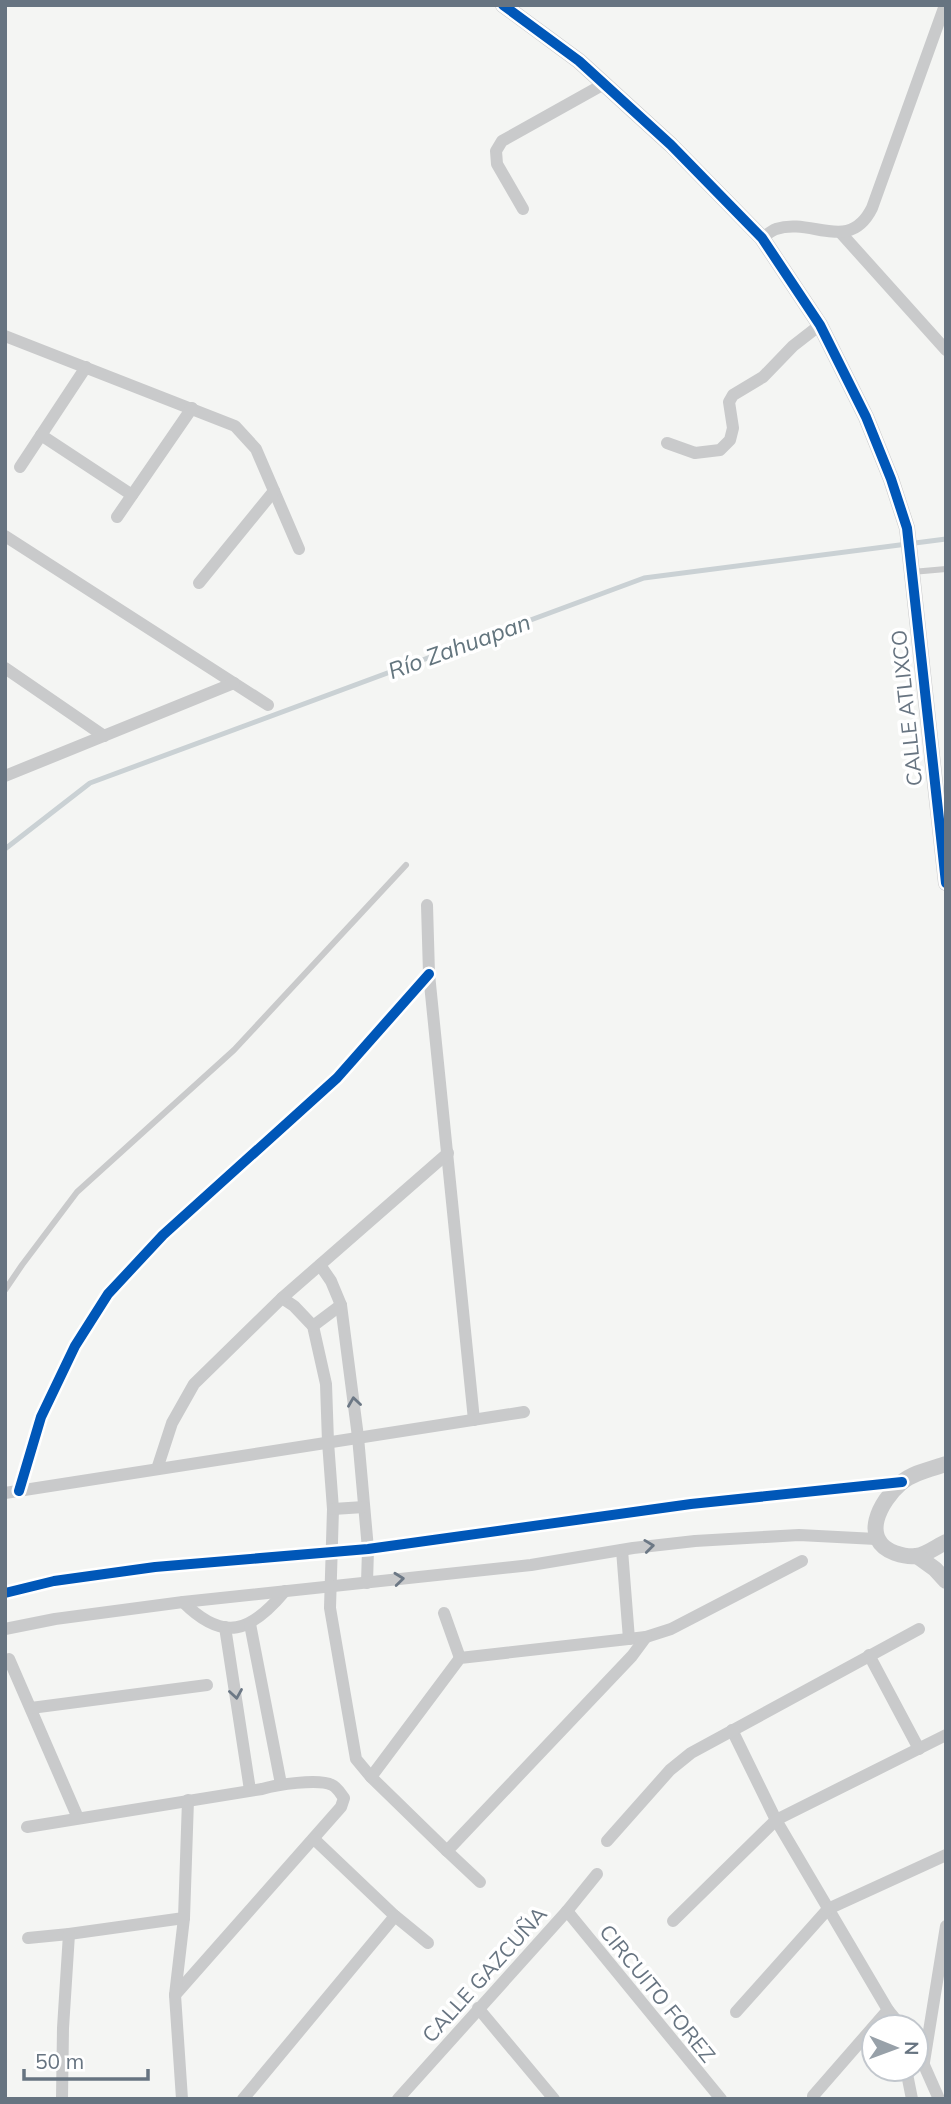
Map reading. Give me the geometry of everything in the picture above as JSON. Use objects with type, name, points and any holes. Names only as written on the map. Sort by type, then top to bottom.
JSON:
[{"type":"street","name":"CALLE ATLIXCO","points":[[503,5],[579,61],[671,145],[762,238],[820,325],[866,417],[907,528],[946,883]]},
{"type":"street","points":[[762,238],[776,229],[793,227],[839,232],[855,229],[866,220],[945,5]]},
{"type":"street","points":[[523,209],[496,164],[496,151],[502,141],[604,84]]},
{"type":"street","points":[[839,232],[946,350]]},
{"type":"street","points":[[667,443],[695,453],[720,450],[730,440],[733,428],[729,402],[733,394],[763,377],[793,346],[820,325]]},
{"type":"street","points":[[5,336],[235,426],[256,449],[299,549]]},
{"type":"street","points":[[20,467],[86,367]]},
{"type":"street","points":[[117,517],[192,408]]},
{"type":"street","points":[[41,435],[132,495]]},
{"type":"street","points":[[199,583],[274,491]]},
{"type":"street","points":[[5,536],[268,705]]},
{"type":"street","points":[[5,668],[104,736]]},
{"type":"street","points":[[5,776],[234,683]]},
{"type":"street","points":[[428,905],[429,974],[474,1420]]},
{"type":"street","points":[[19,1490],[41,1417],[75,1346],[108,1294],[163,1235],[337,1078],[429,974]]},
{"type":"street","points":[[157,1469],[172,1423],[194,1384],[282,1298],[448,1153]]},
{"type":"street","points":[[320,1265],[331,1281],[341,1305],[358,1437],[368,1549],[367,1583]]},
{"type":"street","points":[[282,1298],[294,1306],[313,1326],[326,1384],[333,1509],[330,1608],[356,1759],[370,1777],[480,1882]]},
{"type":"street","points":[[313,1326],[341,1305]]},
{"type":"street","points":[[326,1384],[350,1373]]},
{"type":"street","points":[[5,1493],[524,1412]]},
{"type":"street","points":[[5,1592],[54,1581],[155,1567],[368,1549],[691,1504],[902,1482],[946,1464]]},
{"type":"street","points":[[902,1482],[881,1508],[876,1525],[876,1539],[884,1549],[899,1555],[917,1556],[946,1542]]},
{"type":"street","points":[[333,1509],[364,1507]]},
{"type":"street","points":[[5,1629],[55,1619],[183,1602],[531,1565],[695,1541],[799,1535],[876,1539]]},
{"type":"street","points":[[622,1550],[629,1639]]},
{"type":"street","points":[[917,1556],[946,1581]]},
{"type":"street","points":[[370,1777],[460,1658],[646,1637],[671,1629],[802,1561]]},
{"type":"street","points":[[183,1602],[206,1622],[225,1627],[250,1625],[285,1591]]},
{"type":"street","points":[[444,1613],[460,1658]]},
{"type":"street","points":[[250,1625],[281,1784]]},
{"type":"street","points":[[225,1627],[250,1790]]},
{"type":"street","points":[[607,1841],[670,1770],[691,1753],[919,1629]]},
{"type":"street","points":[[447,1851],[632,1656],[646,1637]]},
{"type":"street","points":[[869,1655],[919,1749]]},
{"type":"street","points":[[9,1659],[78,1818]]},
{"type":"street","points":[[31,1708],[207,1685]]},
{"type":"street","points":[[732,1730],[776,1820],[890,2013]]},
{"type":"street","points":[[673,1922],[776,1820],[946,1735]]},
{"type":"street","points":[[27,1827],[281,1784],[326,1783],[335,1786],[344,1798],[341,1807],[175,1995]]},
{"type":"street","points":[[182,2099],[175,1995],[184,1918],[188,1800]]},
{"type":"street","points":[[314,1839],[395,1916],[428,1943]]},
{"type":"street","points":[[736,2012],[828,1909],[946,1855]]},
{"type":"street","name":"CALLE GAZCUÑA","points":[[402,2097],[478,2008],[567,1912],[597,1874]]},
{"type":"street","name":"CIRCUITO FOREZ","points":[[567,1912],[720,2099]]},
{"type":"street","points":[[243,2099],[395,1916]]},
{"type":"street","points":[[28,1938],[184,1918]]},
{"type":"street","points":[[930,2029],[946,1926]]},
{"type":"street","points":[[62,2099],[69,1934]]},
{"type":"street","points":[[478,2008],[554,2099]]},
{"type":"street","points":[[813,2096],[888,2010]]},
{"type":"street","points":[[930,2077],[939,2099]]},
{"type":"lane","points":[[910,572],[946,569]]},
{"type":"lane","points":[[5,1290],[77,1192],[234,1050],[406,865]]},
{"type":"waterway","name":"Río Zahuapan","points":[[5,849],[90,783],[644,578],[946,539]]},
{"type":"cycle path","points":[[503,5],[579,61],[671,145],[762,238],[820,325],[866,417],[907,528],[946,883]]},
{"type":"cycle path","points":[[19,1491],[41,1417],[75,1346],[108,1294],[163,1235],[337,1078],[429,974]]},
{"type":"cycle path","points":[[5,1593],[54,1581],[155,1567],[368,1549],[691,1504],[902,1482]]}]
